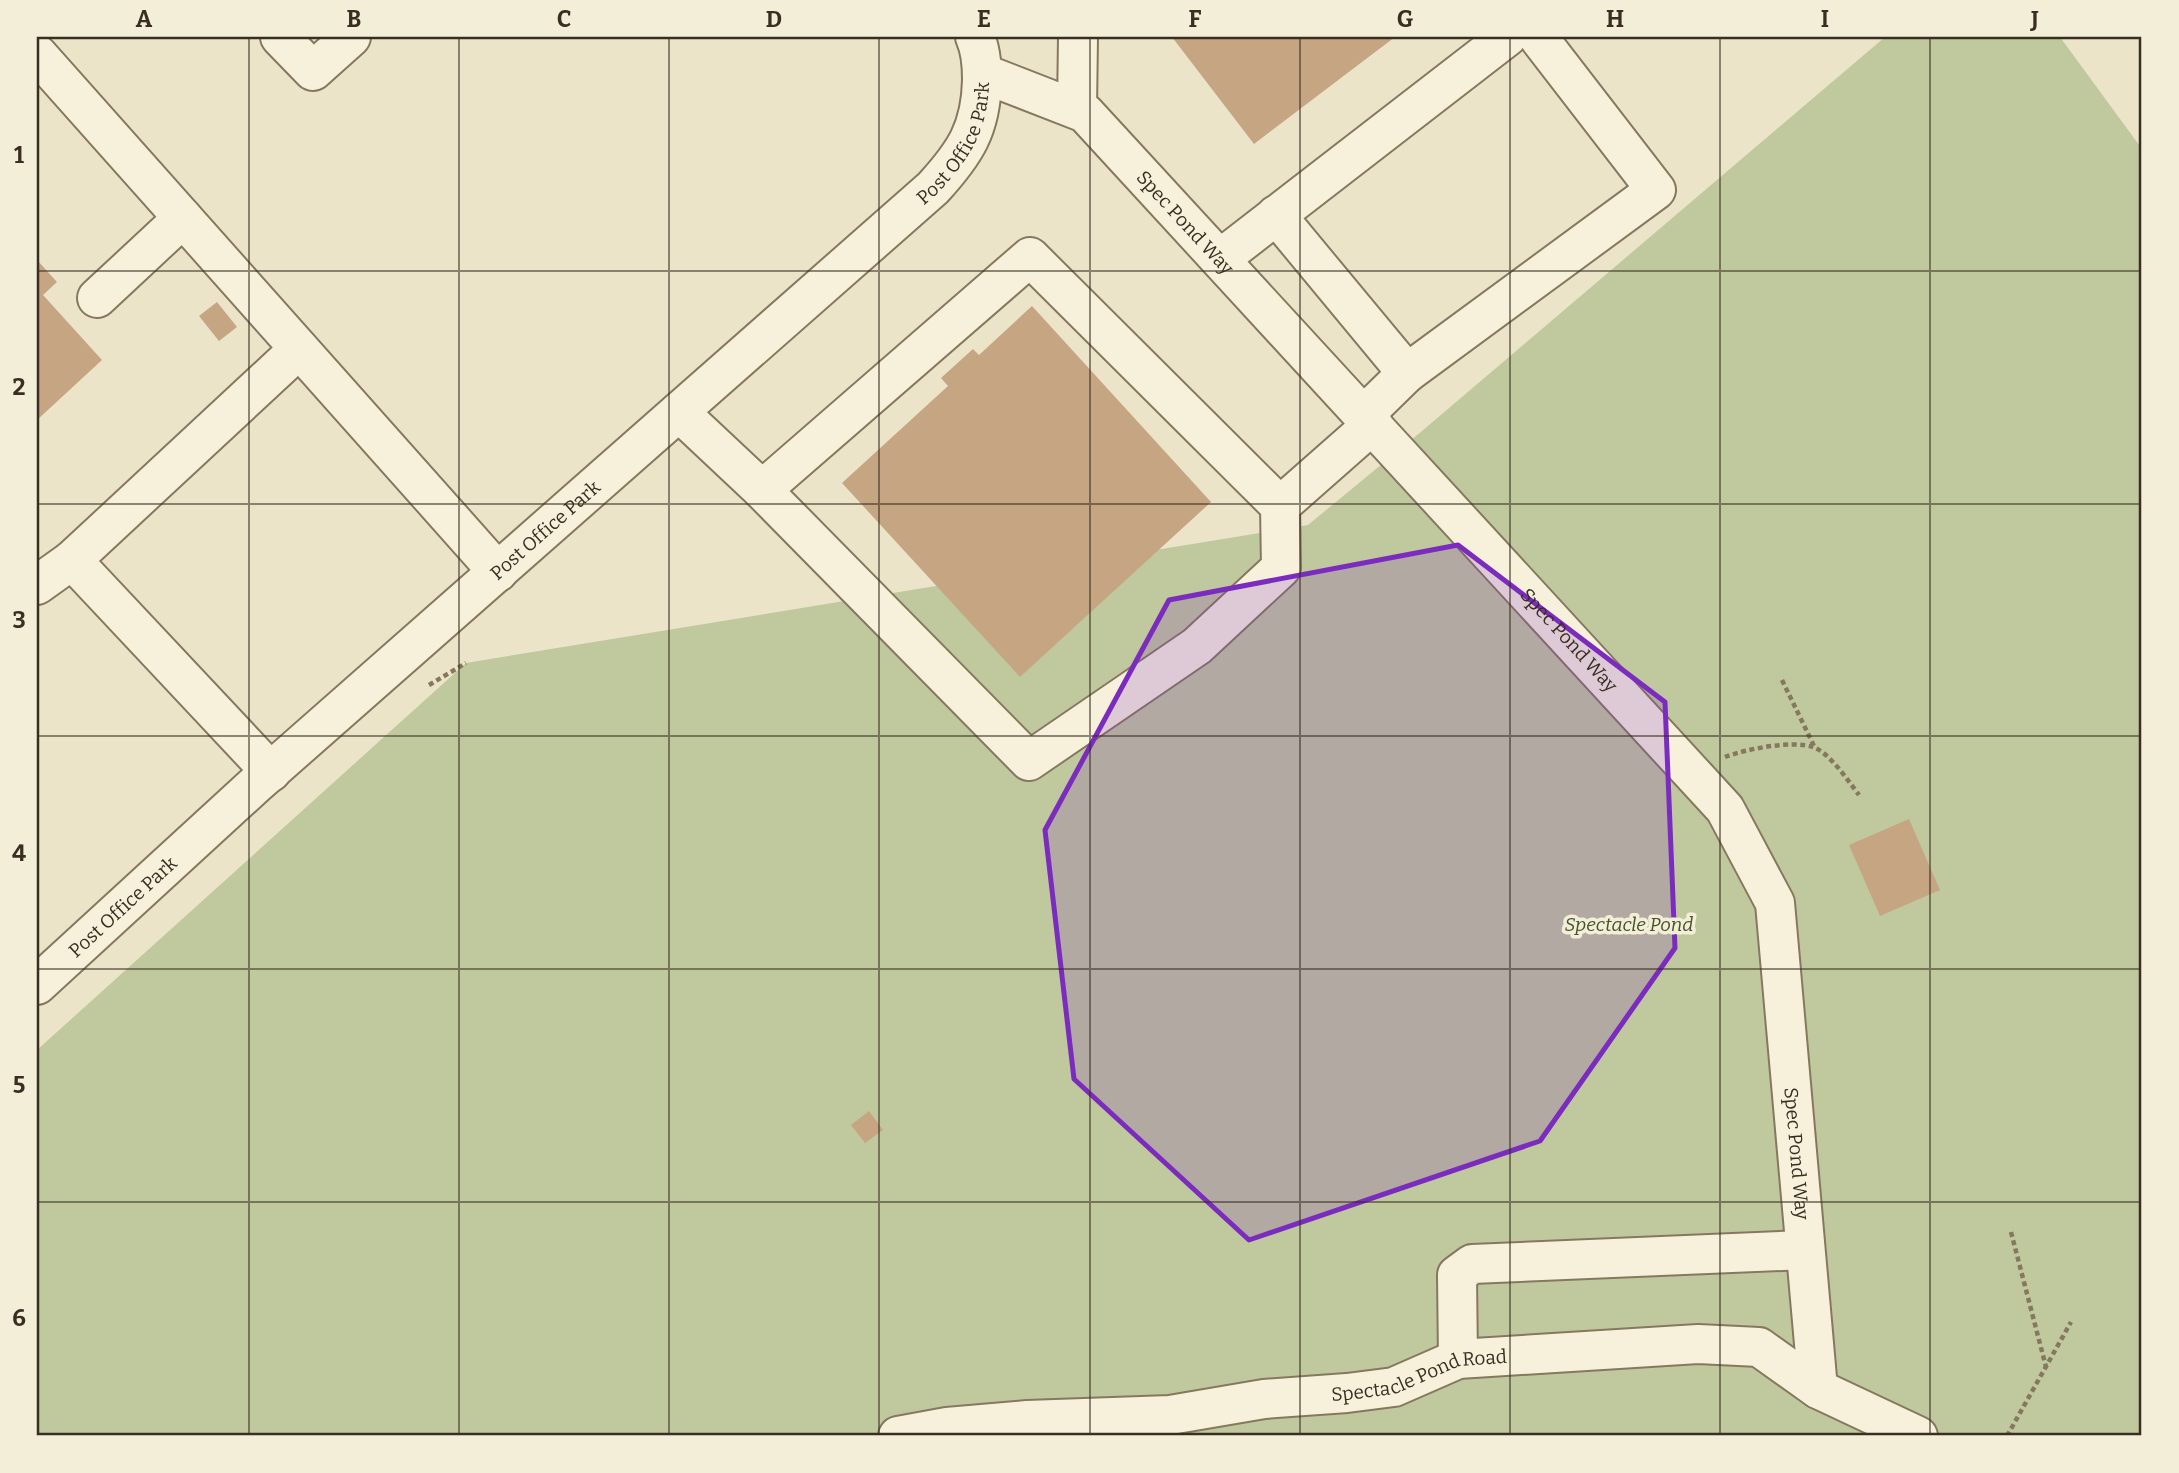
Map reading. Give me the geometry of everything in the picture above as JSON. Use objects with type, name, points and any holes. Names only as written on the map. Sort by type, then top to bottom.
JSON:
[{"type":"street","points":[[280,37],[313,71],[351,37]]},
{"type":"street","name":"Post Office Park","points":[[37,985],[271,772],[933,188],[957,161],[974,131],[982,104],[982,74],[975,37]]},
{"type":"street","points":[[1077,109],[1078,37]]},
{"type":"street","points":[[1220,259],[1507,37]]},
{"type":"street","points":[[1280,506],[1368,419],[1408,373],[1656,190],[1538,37]]},
{"type":"street","points":[[37,54],[498,572]]},
{"type":"street","name":"Spec Pond Way","points":[[982,74],[1085,113],[1725,809],[1775,903],[1818,1389]]},
{"type":"street","points":[[1276,215],[1408,373]]},
{"type":"street","points":[[97,298],[183,218]]},
{"type":"street","points":[[679,411],[762,490],[1029,761],[1196,646],[1281,568],[1280,506],[1030,257],[762,490]]},
{"type":"street","points":[[37,585],[72,560],[299,349]]},
{"type":"street","points":[[72,560],[271,772]]},
{"type":"street","points":[[1458,1359],[1457,1275],[1472,1264],[1805,1250]]},
{"type":"street","name":"Spectacle Pond Road","points":[[898,1436],[947,1427],[1027,1420],[1170,1415],[1264,1399],[1394,1387],[1458,1359],[1698,1344],[1759,1347],[1818,1389],[1918,1436]]},
{"type":"path","points":[[1782,680],[1814,747],[1835,765],[1859,795]]},
{"type":"path","points":[[1696,777],[1712,764],[1732,754],[1758,748],[1814,747]]},
{"type":"path","points":[[2011,1232],[2046,1367]]},
{"type":"path","points":[[2007,1436],[2071,1322]]},
{"type":"highlighted area","points":[[1458,545],[1665,702],[1675,948],[1540,1141],[1249,1240],[1074,1079],[1045,830],[1169,600]]},
{"type":"green space","name":"Spectacle Pond","points":[[1885,37],[2060,37],[2142,149],[2142,1436],[37,1436],[37,1050],[466,663],[1308,525]]},
{"type":"building","points":[[1172,37],[1395,37],[1254,144]]},
{"type":"building","points":[[37,260],[57,282],[43,295],[102,360],[37,420]]},
{"type":"building","points":[[217,302],[237,327],[219,341],[199,316]]},
{"type":"building","points":[[1032,306],[1211,502],[1020,677],[842,483],[948,386],[941,378],[973,349],[979,355]]},
{"type":"building","points":[[1909,819],[1940,890],[1880,916],[1849,845]]},
{"type":"building","points":[[869,1111],[883,1130],[865,1143],[851,1125]]}]
